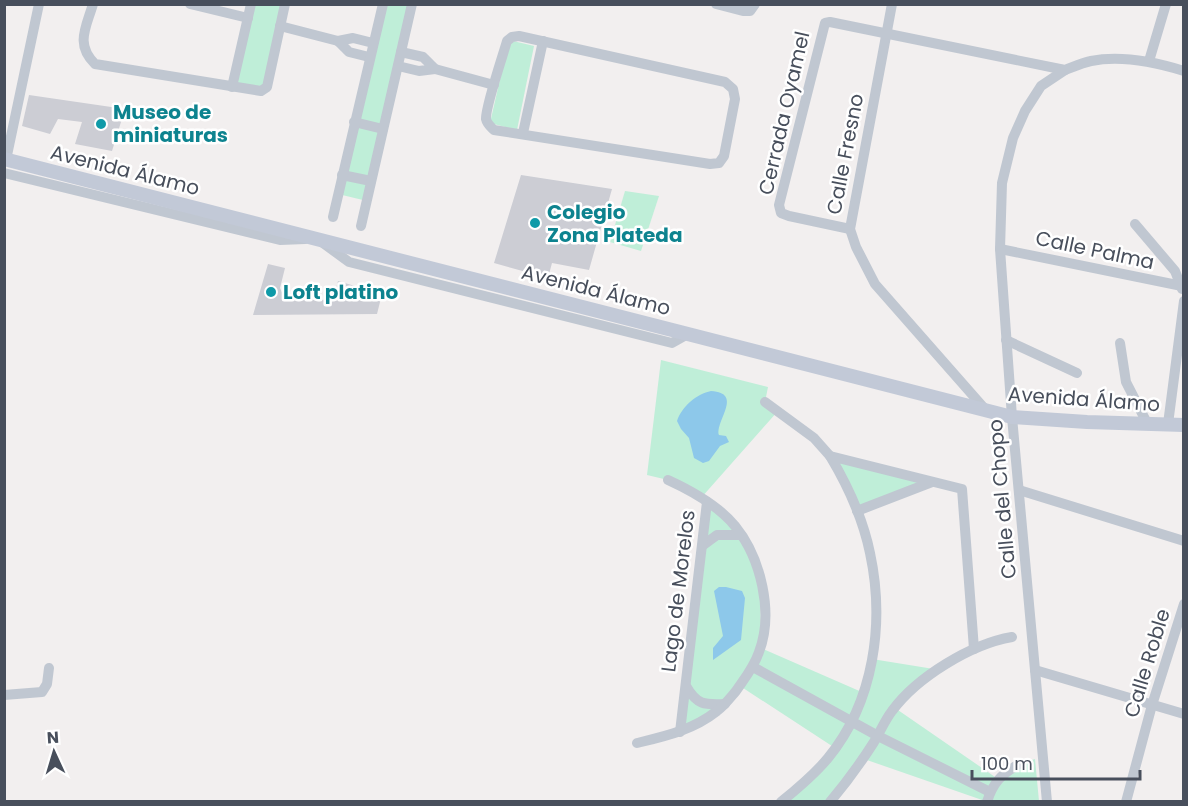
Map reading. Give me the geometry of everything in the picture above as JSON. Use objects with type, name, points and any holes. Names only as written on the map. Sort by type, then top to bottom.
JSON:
[{"type":"street","points":[[5,164],[39,4]]},
{"type":"street","points":[[93,4],[82,40],[86,55],[95,64],[261,91],[267,87],[285,4]]},
{"type":"street","points":[[190,4],[248,18]]},
{"type":"street","points":[[232,87],[251,4]]},
{"type":"street","points":[[333,217],[383,4]]},
{"type":"street","points":[[361,226],[412,4]]},
{"type":"street","points":[[716,4],[743,11],[750,10],[755,4]]},
{"type":"street","name":"Calle Fresno","points":[[892,4],[850,228],[856,247],[875,284],[984,408]]},
{"type":"street","points":[[1149,61],[1166,4]]},
{"type":"street","name":"Cerrada Oyamel","points":[[850,228],[789,216],[781,213],[779,205],[825,23],[886,33]]},
{"type":"street","points":[[280,26],[339,41],[353,38],[373,43]]},
{"type":"street","points":[[886,33],[1065,70],[1092,61],[1149,61],[1184,71]]},
{"type":"street","points":[[519,36],[543,41],[725,82],[733,89],[735,99],[724,156],[719,163],[710,164],[494,130],[486,118],[507,41],[519,36]]},
{"type":"street","points":[[339,41],[349,52],[369,57]]},
{"type":"street","points":[[523,133],[543,41]]},
{"type":"street","points":[[401,52],[423,57],[435,69]]},
{"type":"street","points":[[398,66],[419,71],[435,69],[494,85]]},
{"type":"street","name":"Calle del Chopo","points":[[1047,801],[1012,417],[1000,249],[1002,183],[1013,138],[1025,111],[1041,86],[1065,70]]},
{"type":"street","points":[[354,122],[383,129]]},
{"type":"street","name":"Avenida Álamo","points":[[5,164],[317,239],[1012,417],[1184,425]]},
{"type":"street","points":[[342,175],[371,182]]},
{"type":"street","points":[[1135,224],[1174,271],[1182,286],[1184,300],[1168,424]]},
{"type":"street","name":"Calle Palma","points":[[1000,249],[1182,286]]},
{"type":"street","points":[[1006,340],[1077,373]]},
{"type":"street","points":[[1120,343],[1126,382],[1147,423]]},
{"type":"street","points":[[765,402],[814,438],[830,456],[845,482],[857,511],[870,552],[876,593],[875,638],[869,677],[861,704],[829,758],[781,801]]},
{"type":"street","points":[[830,456],[962,489],[974,649]]},
{"type":"street","name":"Lago de Morelos","points":[[637,743],[680,732],[720,710],[753,667],[760,650],[765,627],[760,573],[741,535],[735,526],[707,502],[691,490],[668,480]]},
{"type":"street","points":[[857,511],[932,482]]},
{"type":"street","points":[[1019,490],[1184,541]]},
{"type":"street","name":"Lago de Morelos","points":[[680,732],[707,502]]},
{"type":"street","points":[[702,546],[717,535],[741,535]]},
{"type":"street","name":"Calle Roble","points":[[1126,801],[1152,705],[1184,604]]},
{"type":"street","points":[[830,801],[857,768],[892,710],[916,686],[974,649],[995,640],[1012,637]]},
{"type":"street","points":[[753,667],[989,796],[995,782],[1020,764]]},
{"type":"street","points":[[4,695],[42,692],[47,684],[48,668]]},
{"type":"street","points":[[1035,670],[1184,714]]},
{"type":"street","name":"Lago de Morelos","points":[[686,685],[693,698],[701,703],[725,704]]},
{"type":"green space","points":[[255,5],[282,5],[263,87],[236,83]]},
{"type":"green space","points":[[383,5],[412,5],[367,201],[338,194]]},
{"type":"green space","points":[[509,40],[534,46],[517,130],[490,123]]},
{"type":"green space","points":[[625,191],[659,196],[641,251],[610,242]]},
{"type":"green space","points":[[661,360],[768,387],[765,402],[778,411],[701,498],[668,480],[647,475]]},
{"type":"green space","points":[[830,456],[932,482],[857,511]]},
{"type":"green space","points":[[707,502],[735,526],[760,573],[761,648],[864,693],[872,659],[940,670],[895,708],[998,779],[1019,764],[1035,759],[1039,801],[985,801],[864,759],[830,801],[781,801],[835,748],[740,686],[720,710],[680,732]]},
{"type":"water","points":[[711,391],[721,393],[726,397],[726,409],[719,435],[726,436],[729,442],[720,446],[709,461],[703,463],[694,458],[689,438],[677,421],[682,410],[691,402]]},
{"type":"water","points":[[719,587],[742,591],[745,598],[741,640],[713,660],[713,648],[723,636],[714,591]]},
{"type":"building","name":"Museo de miniaturas","points":[[29,95],[125,109],[112,151],[75,144],[82,122],[58,119],[50,134],[22,126]]},
{"type":"building","name":"Colegio Zona Plateda","points":[[521,175],[612,189],[589,270],[552,263],[548,278],[494,263]]},
{"type":"building","points":[[268,264],[285,268],[280,288],[283,295],[292,299],[333,300],[338,281],[382,294],[377,314],[253,315]]},
{"type":"place","name":"Museo de miniaturas","points":[[101,124]]},
{"type":"place","name":"Colegio Zona Plateda","points":[[535,223]]},
{"type":"place","name":"Loft platino","points":[[271,292]]}]
